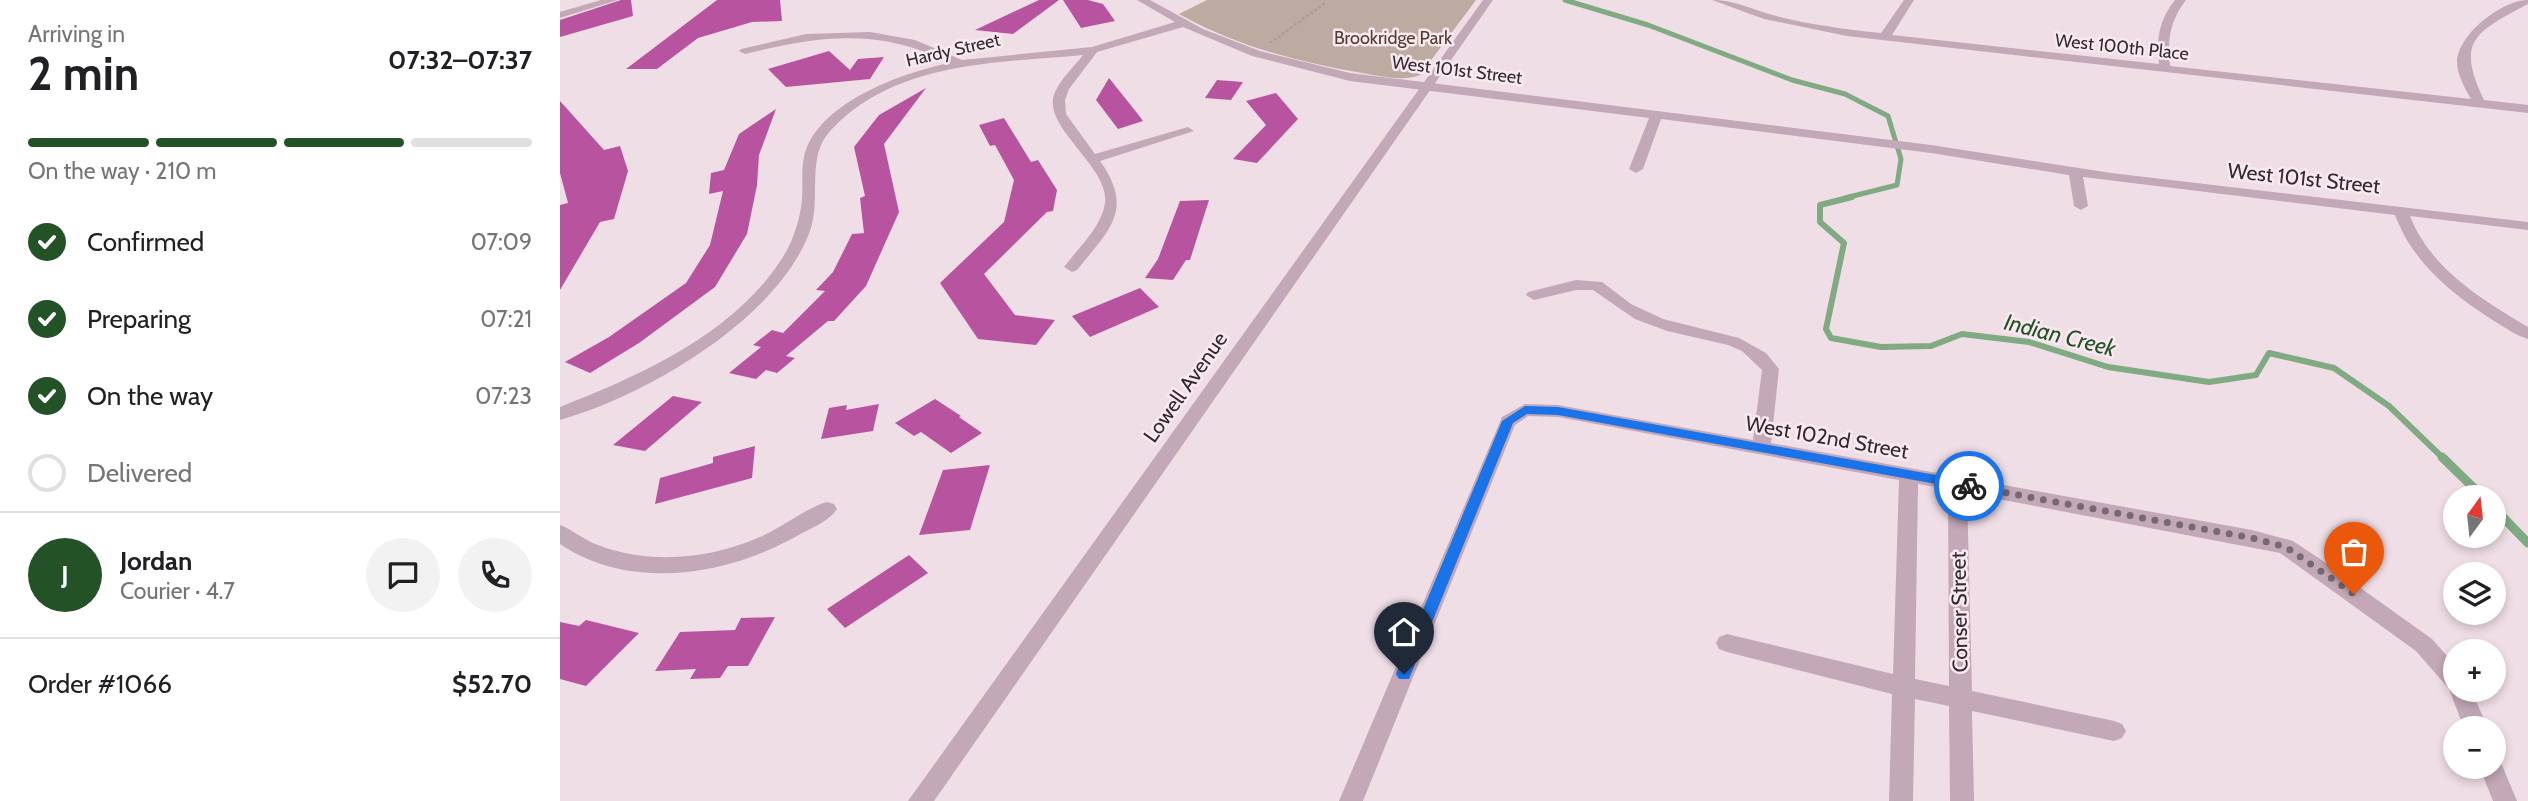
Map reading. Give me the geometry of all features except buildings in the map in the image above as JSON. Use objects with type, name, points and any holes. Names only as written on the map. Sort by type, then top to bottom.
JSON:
[{"type":"street","points":[[560,15],[613,0]]},
{"type":"street","name":"West 101st Street","points":[[1142,0],[1183,23],[1256,54],[1350,77],[1931,149],[2075,172],[2528,226]]},
{"type":"street","name":"Lowell Avenue","points":[[920,801],[1488,0]]},
{"type":"street","name":"West 100th Place","points":[[1717,0],[1803,25],[1884,38],[2528,109]]},
{"type":"street","points":[[1884,38],[1909,0]]},
{"type":"street","points":[[2165,69],[2161,41],[2164,24],[2181,0]]},
{"type":"street","points":[[2479,104],[2468,82],[2463,63],[2465,50],[2476,33],[2527,0]]},
{"type":"street","name":"Hardy Street","points":[[560,414],[613,392],[668,363],[706,339],[752,303],[774,280],[795,252],[804,228],[808,207],[810,152],[815,140],[840,114],[891,85],[961,64],[1013,55],[1093,50],[1183,23]]},
{"type":"street","points":[[745,51],[809,37],[862,36],[910,42],[961,64]]},
{"type":"street","points":[[1073,267],[1100,232],[1112,202],[1108,182],[1060,114],[1059,100],[1071,77],[1093,50]]},
{"type":"street","points":[[1636,169],[1657,114]]},
{"type":"street","points":[[1091,160],[1188,131]]},
{"type":"street","points":[[2075,172],[2081,206]]},
{"type":"street","points":[[2400,210],[2406,229],[2437,268],[2477,302],[2528,334]]},
{"type":"street","points":[[1534,295],[1576,285],[1597,285],[1618,303],[1657,323],[1714,335],[1749,347],[1763,358],[1771,369],[1761,448]]},
{"type":"street","name":"West 102nd Street","points":[[1351,801],[1508,421],[1525,410],[1558,411],[2252,538],[2286,547],[2424,645],[2443,667]]},
{"type":"street","points":[[1901,801],[1909,475]]},
{"type":"street","name":"Conser Street","points":[[1958,484],[1962,801]]},
{"type":"street","points":[[560,533],[568,540],[601,555],[639,564],[683,566],[720,562],[774,541],[827,509]]},
{"type":"street","name":"Conser Street","points":[[1727,643],[1905,687],[2114,731]]},
{"type":"street","points":[[2496,779],[2505,801]]},
{"type":"path","points":[[1264,48],[1330,0]]},
{"type":"green space","name":"Brookridge Park","points":[[1207,0],[1476,0],[1420,75],[1399,78],[1338,69],[1291,58],[1245,44],[1179,14]]},
{"type":"waterway","name":"Indian Creek","points":[[1565,0],[1648,25],[1792,80],[1845,94],[1888,116],[1901,159],[1897,185],[1845,198]]},
{"type":"waterway","name":"Indian Creek","points":[[1852,197],[1820,205],[1820,222],[1844,243],[1826,329],[1831,338],[1881,347],[1931,346],[1962,334],[2029,342],[2108,367],[2209,382],[2256,375],[2269,353],[2334,368],[2389,406],[2444,459]]},
{"type":"waterway","name":"Indian Creek","points":[[2442,457],[2471,485]]},
{"type":"waterway","name":"Indian Creek","points":[[2506,520],[2528,543]]},
{"type":"way so far","points":[[1969,486],[2252,538],[2286,547],[2354,594]]},
{"type":"route","points":[[1404,674],[1508,421],[1525,410],[1558,411],[1969,486]]}]
